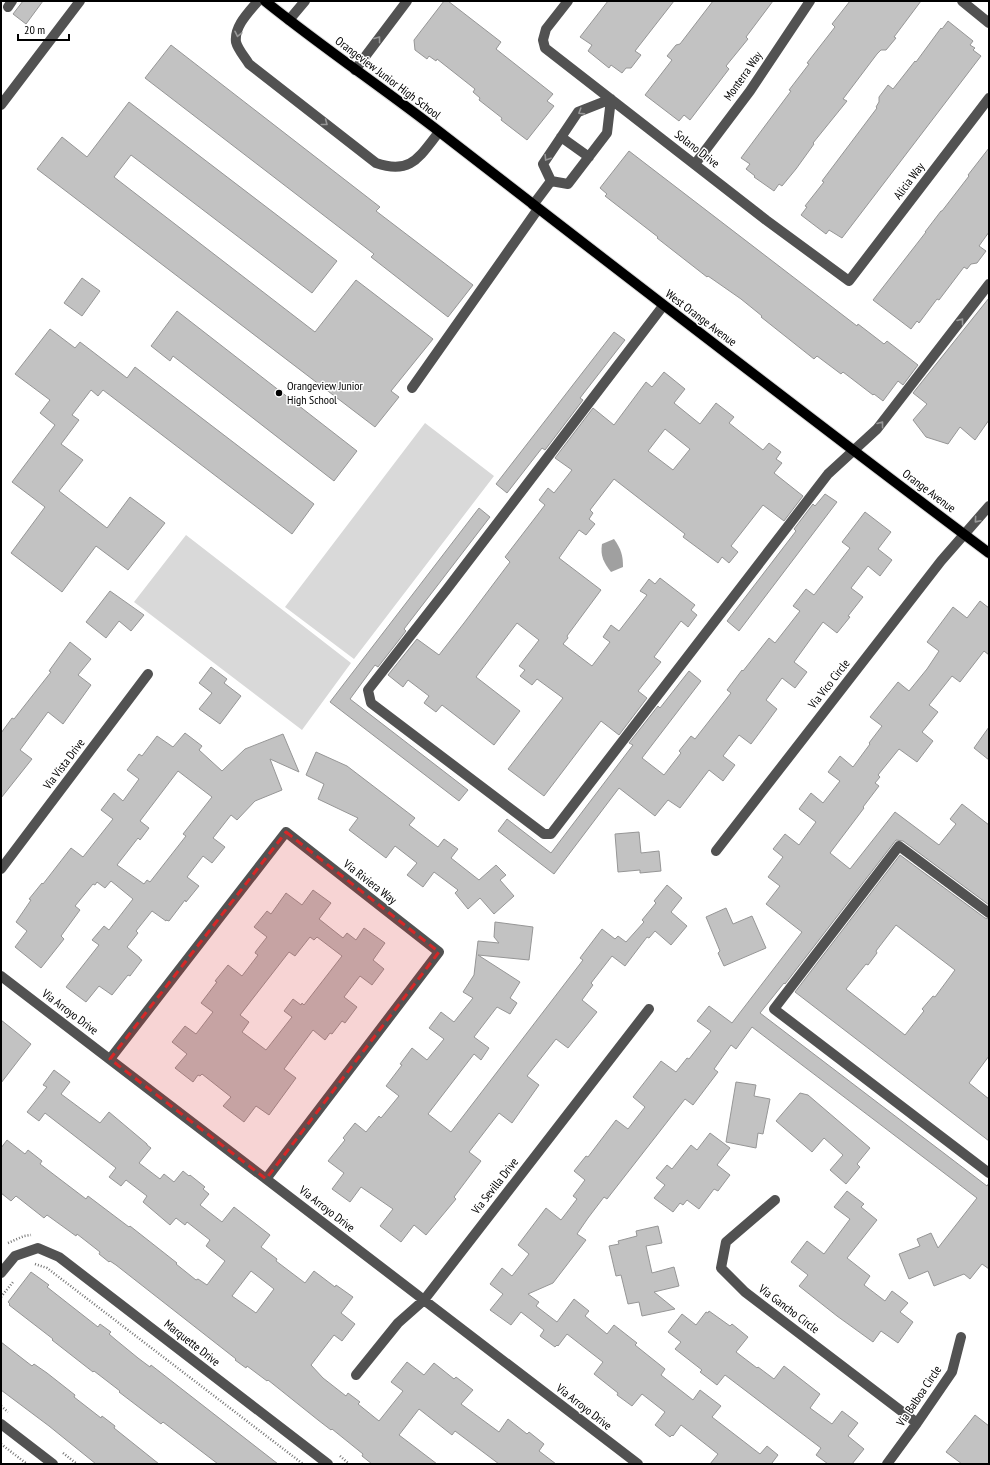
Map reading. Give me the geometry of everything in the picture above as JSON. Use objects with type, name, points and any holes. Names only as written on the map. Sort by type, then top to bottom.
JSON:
[{"type":"main road","name":"Orangeview Junior High School","points":[[265,1],[536,207]]},
{"type":"main road","name":"West Orange Avenue","points":[[536,207],[853,451]]},
{"type":"main road","name":"Orange Avenue","points":[[853,451],[989,553]]},
{"type":"street","points":[[1,105],[80,1]]},
{"type":"street","points":[[258,1],[241,22],[237,33],[236,42],[249,64],[376,164],[389,168],[401,167],[411,163],[419,157],[439,132]]},
{"type":"street","points":[[289,20],[305,1]]},
{"type":"street","points":[[355,70],[407,1]]},
{"type":"street","name":"Solano Drive","points":[[568,1],[546,30],[543,40],[545,48],[766,220],[849,281]]},
{"type":"street","name":"Monterra Way","points":[[695,164],[750,91],[810,1]]},
{"type":"street","points":[[962,1],[989,22]]},
{"type":"street","name":"Alicia Way","points":[[849,281],[989,98]]},
{"type":"street","points":[[611,99],[607,133],[568,184],[551,181],[543,164],[578,112],[611,99]]},
{"type":"street","points":[[561,137],[589,157]]},
{"type":"street","points":[[412,388],[536,207],[551,181]]},
{"type":"street","points":[[663,306],[368,690],[371,703],[544,834],[551,834],[828,474],[877,429],[989,284]]},
{"type":"street","name":"Via Vico Circle","points":[[716,851],[941,561],[989,506]]},
{"type":"street","name":"Via Vista Drive","points":[[1,869],[148,674]]},
{"type":"street","name":"Via Riviera Way","points":[[110,1059],[286,832],[439,952],[266,1179]]},
{"type":"street","points":[[989,913],[899,846],[774,1009],[989,1173]]},
{"type":"street","name":"Via Arroyo Drive","points":[[1,976],[638,1464]]},
{"type":"street","name":"Via Sevilla Drive","points":[[356,1375],[398,1323],[424,1300],[649,1009]]},
{"type":"street","name":"Via Gancho Circle","points":[[775,1200],[726,1242],[721,1268],[745,1292],[918,1423]]},
{"type":"street","name":"Marquette Drive","points":[[1,1273],[15,1256],[38,1248],[60,1257],[328,1464]]},
{"type":"street","name":"Via Balboa Circle","points":[[887,1464],[918,1423],[952,1372],[961,1337]]},
{"type":"street","points":[[1,1424],[53,1464]]},
{"type":"path","points":[[33,1264],[47,1268],[303,1464]]},
{"type":"path","points":[[1,1297],[13,1281]]},
{"type":"path","points":[[1,1444],[27,1464]]},
{"type":"highlighted area","points":[[286,832],[439,952],[266,1179],[110,1059]]},
{"type":"shaded area","points":[[425,423],[494,476],[354,659],[285,607]]},
{"type":"shaded area","points":[[186,535],[351,663],[302,730],[134,602]]},
{"type":"shaded area","points":[[614,539],[621,552],[623,567],[611,572],[603,559],[602,544]]},
{"type":"building","points":[[23,1],[43,1],[26,24],[13,14]]},
{"type":"building","points":[[444,1],[448,1],[501,42],[496,49],[553,94],[547,101],[554,106],[527,140],[501,120],[502,118],[479,100],[480,98],[473,92],[475,89],[437,59],[436,61],[429,56],[427,59],[415,50],[414,40]]},
{"type":"building","points":[[608,1],[674,1],[635,51],[641,55],[631,68],[626,68],[622,73],[611,65],[609,68],[588,51],[592,45],[580,37]]},
{"type":"building","points":[[713,1],[773,1],[746,37],[748,39],[726,66],[729,69],[690,120],[684,115],[679,121],[645,95],[672,60],[667,56],[676,45],[680,44]]},
{"type":"building","points":[[850,1],[921,1],[894,37],[896,38],[886,50],[881,50],[877,54],[843,99],[847,101],[813,143],[814,144],[796,169],[782,186],[779,184],[774,191],[754,177],[755,176],[746,169],[750,164],[741,158],[791,91],[789,90],[809,64],[807,63],[835,27],[832,24]]},
{"type":"building","points":[[948,21],[973,41],[970,45],[975,48],[973,50],[981,56],[842,238],[829,230],[826,234],[801,215],[807,207],[805,206],[877,108],[879,97],[888,85],[893,89]]},
{"type":"building","points":[[171,45],[380,207],[376,211],[473,285],[448,317],[371,257],[374,254],[145,78]]},
{"type":"building","points":[[129,102],[337,261],[312,293],[131,155],[114,177],[315,332],[356,280],[433,339],[391,391],[399,397],[375,427],[37,169],[62,137],[87,157]]},
{"type":"building","points":[[989,148],[989,232],[979,246],[986,251],[977,263],[971,264],[967,269],[964,267],[939,300],[937,299],[919,323],[917,321],[911,329],[873,300]]},
{"type":"building","points":[[629,151],[857,326],[858,324],[884,344],[887,341],[918,365],[903,385],[898,381],[883,401],[843,372],[841,374],[817,356],[814,359],[761,317],[762,316],[741,299],[708,276],[707,277],[605,196],[607,194],[600,188]]},
{"type":"building","points":[[82,278],[100,291],[82,316],[64,303]]},
{"type":"building","points":[[989,298],[989,420],[975,440],[960,427],[948,444],[926,437],[913,420],[927,404],[913,393]]},
{"type":"building","points":[[177,311],[357,451],[334,481],[173,356],[170,361],[151,346]]},
{"type":"building","points":[[50,329],[75,348],[80,342],[127,378],[135,367],[314,504],[292,534],[103,390],[98,396],[91,390],[72,415],[79,420],[61,444],[83,460],[59,491],[107,528],[130,497],[165,523],[128,570],[96,546],[62,592],[11,553],[45,507],[12,482],[55,425],[40,413],[50,400],[15,374]]},
{"type":"building","points":[[614,332],[625,340],[580,398],[583,400],[545,450],[542,448],[507,493],[496,484]]},
{"type":"building","points":[[664,372],[685,389],[674,403],[700,424],[716,403],[734,417],[729,423],[763,450],[769,443],[781,452],[776,459],[782,463],[774,473],[803,496],[784,521],[763,505],[731,546],[738,552],[729,563],[722,557],[718,563],[683,537],[685,534],[614,479],[590,510],[593,513],[589,519],[595,524],[586,535],[579,530],[559,558],[601,590],[567,636],[568,638],[563,644],[592,666],[610,642],[603,637],[611,625],[619,631],[647,595],[640,591],[649,579],[655,584],[660,578],[695,605],[691,610],[697,615],[688,627],[681,621],[654,657],[661,662],[638,691],[647,698],[619,735],[601,721],[544,796],[508,769],[563,698],[537,679],[532,685],[520,676],[525,670],[519,666],[539,640],[517,623],[476,677],[520,711],[494,745],[442,705],[436,712],[424,703],[429,696],[408,680],[403,687],[388,675],[417,639],[439,655],[464,623],[510,562],[505,557],[545,505],[539,500],[548,488],[554,493],[572,470],[555,458],[593,408],[614,425],[646,382],[652,387]],"holes":[[[665,429],[690,449],[673,470],[648,451]]]},
{"type":"building","points":[[825,494],[837,502],[739,631],[727,621],[796,531],[794,529],[813,504],[815,506]]},
{"type":"building","points":[[479,508],[490,517],[404,629],[406,631],[378,667],[375,665],[350,699],[468,790],[459,801],[330,702]]},
{"type":"building","points":[[865,512],[891,532],[878,549],[892,560],[880,576],[868,566],[851,588],[863,597],[837,633],[823,622],[794,662],[807,672],[795,688],[782,678],[766,700],[777,709],[751,744],[739,735],[723,756],[735,765],[723,781],[709,770],[680,808],[668,800],[655,816],[619,788],[554,874],[498,831],[507,819],[551,853],[633,745],[629,743],[658,706],[660,708],[689,671],[701,681],[642,758],[664,775],[681,753],[679,751],[691,736],[695,739],[731,693],[727,690],[742,670],[743,671],[769,638],[775,643],[800,611],[793,606],[806,589],[814,595],[850,548],[842,542]]},
{"type":"building","points":[[110,591],[144,615],[131,631],[119,621],[106,638],[86,622]]},
{"type":"building","points":[[980,601],[989,608],[989,655],[984,651],[960,682],[952,676],[929,705],[938,712],[922,732],[933,741],[917,762],[899,749],[878,775],[880,777],[875,783],[879,786],[830,853],[850,869],[895,812],[939,845],[956,824],[950,819],[962,804],[989,825],[989,905],[903,841],[896,840],[785,984],[784,983],[760,1013],[987,1186],[989,1183],[989,1269],[982,1264],[970,1279],[964,1274],[934,1286],[928,1271],[909,1279],[899,1254],[920,1246],[917,1239],[931,1233],[938,1248],[977,1198],[752,1027],[736,1049],[731,1045],[714,1069],[718,1072],[693,1105],[685,1099],[607,1199],[604,1197],[577,1234],[586,1240],[553,1283],[528,1294],[539,1302],[536,1306],[557,1322],[574,1299],[589,1311],[585,1316],[607,1334],[614,1325],[637,1343],[635,1345],[665,1369],[661,1375],[693,1400],[700,1390],[721,1406],[712,1417],[760,1454],[767,1446],[778,1455],[772,1463],[773,1464],[710,1464],[718,1454],[681,1425],[673,1436],[672,1435],[670,1437],[655,1425],[665,1412],[642,1394],[632,1406],[617,1395],[618,1393],[594,1374],[603,1362],[567,1334],[558,1346],[557,1345],[555,1347],[540,1336],[544,1330],[521,1312],[511,1325],[490,1310],[503,1294],[490,1284],[502,1268],[512,1276],[529,1254],[518,1245],[546,1208],[561,1220],[577,1199],[573,1196],[585,1180],[574,1171],[586,1156],[588,1157],[616,1120],[628,1129],[645,1107],[633,1097],[661,1061],[676,1072],[687,1058],[689,1059],[711,1031],[697,1021],[709,1006],[732,1023],[802,932],[766,904],[780,886],[768,877],[783,857],[773,849],[785,834],[799,845],[816,822],[799,809],[811,793],[823,803],[840,781],[828,772],[840,756],[853,767],[882,726],[870,717],[898,682],[909,691],[927,669],[939,651],[927,642],[953,607],[967,618]]},
{"type":"building","points":[[70,642],[91,659],[78,675],[91,685],[63,724],[48,712],[20,750],[32,759],[1,798],[1,733],[51,672],[49,671]]},
{"type":"building","points":[[211,667],[227,679],[224,683],[241,696],[220,724],[199,709],[212,693],[199,683]]},
{"type":"building","points":[[989,727],[989,760],[974,748]]},
{"type":"building","points":[[185,733],[202,746],[199,750],[222,771],[245,749],[283,734],[299,772],[270,759],[282,790],[255,801],[237,820],[231,815],[213,838],[225,847],[212,863],[203,856],[187,877],[199,886],[186,902],[185,900],[169,921],[166,921],[152,911],[136,931],[138,933],[127,947],[142,960],[130,976],[128,975],[112,995],[99,986],[86,1002],[66,987],[99,945],[92,940],[104,926],[109,930],[133,899],[111,881],[105,888],[97,882],[95,885],[93,884],[75,906],[80,910],[61,936],[64,939],[41,968],[15,947],[27,931],[16,922],[31,900],[29,899],[42,883],[43,884],[71,848],[83,857],[113,819],[101,810],[114,793],[123,801],[139,779],[127,770],[139,754],[142,756],[157,736],[173,747]],"holes":[[[178,771],[212,797],[183,834],[186,836],[150,882],[147,880],[144,884],[117,865],[138,838],[140,840],[149,828],[140,821]]]},
{"type":"building","points":[[316,752],[347,766],[415,818],[409,825],[438,847],[444,839],[458,849],[451,858],[479,880],[496,865],[506,875],[500,880],[514,896],[494,914],[480,898],[468,909],[455,893],[458,890],[434,872],[423,887],[407,875],[417,863],[395,846],[386,858],[349,830],[358,818],[318,799],[324,784],[306,775]]},
{"type":"building","points":[[639,832],[641,853],[659,851],[661,871],[640,873],[640,870],[618,872],[615,834]]},
{"type":"building","points":[[900,855],[985,918],[989,919],[989,1056],[969,1083],[989,1099],[989,1141],[795,992]],"holes":[[[896,925],[955,970],[935,997],[933,996],[922,1009],[924,1011],[905,1035],[846,989],[866,964],[868,965],[877,953],[876,951]]]},
{"type":"building","points":[[667,885],[682,898],[671,912],[687,926],[671,945],[655,931],[649,938],[647,937],[625,966],[612,956],[591,983],[593,985],[582,1000],[597,1012],[568,1048],[556,1039],[527,1076],[539,1085],[512,1123],[499,1113],[469,1152],[481,1161],[454,1197],[456,1199],[426,1235],[414,1225],[401,1242],[380,1226],[393,1209],[361,1187],[350,1202],[332,1189],[344,1173],[328,1161],[345,1140],[343,1138],[355,1123],[366,1132],[379,1116],[381,1118],[399,1096],[386,1086],[402,1065],[400,1064],[412,1048],[427,1060],[444,1039],[429,1028],[441,1012],[454,1022],[473,998],[463,992],[474,975],[478,941],[499,943],[494,937],[495,922],[533,927],[529,960],[478,955],[520,982],[510,998],[517,1003],[510,1014],[497,1007],[474,1037],[489,1048],[481,1060],[474,1054],[428,1114],[451,1132],[583,960],[580,958],[602,929],[615,939],[618,936],[626,942],[644,922],[642,920],[656,903],[654,901]]},
{"type":"building","points":[[313,890],[331,903],[319,919],[343,938],[347,933],[356,940],[364,928],[385,943],[373,960],[384,969],[372,985],[360,976],[344,997],[357,1007],[345,1023],[342,1021],[332,1034],[330,1033],[325,1040],[313,1030],[284,1069],[296,1078],[269,1115],[256,1106],[244,1122],[223,1106],[231,1097],[202,1074],[200,1076],[198,1075],[193,1082],[175,1068],[187,1054],[172,1042],[185,1026],[196,1034],[213,1012],[201,1003],[217,982],[215,981],[228,965],[242,976],[258,955],[255,953],[256,951],[267,937],[254,927],[267,911],[271,914],[286,893],[302,905]],"holes":[[[310,937],[314,940],[317,937],[342,956],[304,1005],[302,1003],[301,1005],[293,999],[284,1011],[292,1017],[266,1050],[242,1032],[249,1022],[240,1015],[289,952],[295,956]]]},
{"type":"building","points":[[726,908],[733,924],[752,916],[766,948],[724,966],[718,953],[720,951],[706,917]]},
{"type":"building","points":[[1,1020],[31,1044],[1,1083]]},
{"type":"building","points":[[54,1070],[70,1082],[61,1094],[100,1123],[109,1112],[151,1148],[139,1163],[160,1179],[164,1174],[174,1182],[183,1171],[189,1176],[190,1175],[205,1187],[203,1189],[209,1194],[200,1205],[222,1222],[234,1207],[270,1235],[261,1247],[277,1259],[276,1261],[305,1283],[314,1271],[335,1287],[336,1285],[353,1297],[341,1313],[355,1324],[342,1341],[334,1335],[311,1365],[323,1378],[346,1396],[348,1393],[360,1402],[358,1404],[379,1421],[403,1391],[391,1382],[407,1362],[424,1375],[434,1363],[454,1379],[456,1377],[473,1390],[461,1404],[499,1432],[508,1419],[527,1434],[529,1432],[544,1444],[539,1451],[556,1464],[499,1464],[455,1431],[452,1435],[419,1409],[399,1435],[437,1464],[372,1464],[362,1456],[363,1454],[332,1429],[331,1430],[268,1380],[267,1381],[247,1366],[246,1368],[235,1360],[236,1359],[116,1265],[110,1261],[109,1262],[99,1254],[100,1252],[77,1234],[76,1236],[47,1215],[44,1218],[16,1196],[11,1201],[1,1193],[1,1148],[7,1140],[25,1154],[28,1150],[42,1161],[40,1164],[86,1199],[88,1196],[129,1227],[130,1226],[196,1280],[198,1279],[207,1285],[225,1261],[206,1246],[210,1240],[187,1222],[185,1225],[176,1218],[170,1225],[143,1202],[147,1196],[126,1180],[121,1186],[109,1177],[116,1168],[45,1113],[39,1121],[27,1112],[47,1087],[43,1085]],"holes":[[[251,1271],[274,1289],[256,1313],[232,1296]]]},
{"type":"building","points":[[736,1082],[756,1085],[754,1096],[770,1099],[763,1134],[758,1133],[756,1148],[726,1142]]},
{"type":"building","points":[[800,1093],[808,1095],[870,1148],[857,1164],[860,1167],[846,1184],[830,1170],[843,1155],[824,1138],[812,1152],[776,1121]]},
{"type":"building","points":[[710,1133],[730,1148],[717,1165],[730,1175],[718,1191],[714,1189],[699,1209],[687,1200],[683,1205],[680,1203],[673,1212],[654,1198],[665,1185],[656,1178],[667,1165],[672,1169],[691,1145],[697,1150]]},
{"type":"building","points":[[847,1191],[864,1204],[861,1207],[877,1220],[847,1258],[870,1276],[864,1285],[885,1301],[892,1291],[908,1303],[900,1312],[913,1322],[898,1343],[881,1331],[873,1342],[799,1286],[808,1275],[791,1262],[807,1241],[824,1254],[850,1219],[834,1207]]},
{"type":"building","points":[[658,1226],[662,1243],[646,1246],[652,1273],[674,1267],[679,1286],[654,1292],[675,1309],[642,1316],[639,1302],[628,1304],[621,1275],[616,1276],[609,1246],[619,1244],[618,1241],[637,1236],[636,1231]]},
{"type":"building","points":[[31,1272],[49,1285],[47,1287],[98,1327],[100,1324],[111,1332],[109,1334],[138,1358],[150,1367],[151,1365],[278,1464],[218,1464],[163,1422],[161,1424],[94,1371],[93,1372],[9,1305],[10,1304],[8,1302]]},
{"type":"building","points":[[709,1311],[730,1326],[732,1324],[748,1337],[736,1352],[757,1368],[758,1367],[774,1379],[784,1366],[820,1394],[810,1408],[832,1424],[842,1411],[858,1423],[848,1436],[864,1449],[852,1464],[828,1464],[816,1455],[821,1448],[725,1375],[717,1385],[700,1372],[702,1370],[675,1349],[681,1342],[668,1332],[682,1314],[696,1325],[706,1312],[708,1313]]},
{"type":"building","points":[[1,1342],[32,1366],[34,1364],[47,1373],[75,1395],[74,1397],[101,1418],[102,1416],[115,1426],[114,1428],[159,1464],[96,1464],[1,1390]]},
{"type":"building","points":[[975,1415],[989,1426],[989,1464],[962,1464],[946,1452]]},
{"type":"place","name":"Orangeview Junior High School","points":[[279,393]]}]
